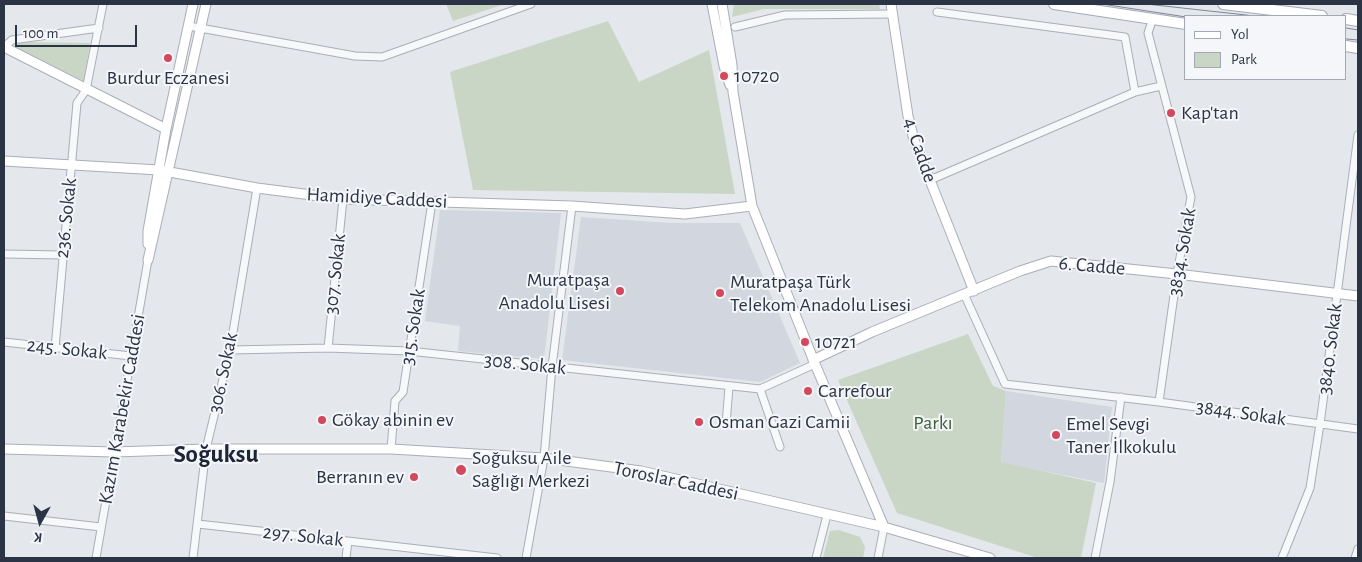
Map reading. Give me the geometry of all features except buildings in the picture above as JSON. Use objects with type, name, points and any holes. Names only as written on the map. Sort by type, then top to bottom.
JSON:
[{"type":"main road","points":[[1054,4],[1184,24]]},
{"type":"main road","points":[[1223,4],[1314,15]]},
{"type":"street","name":"236. Sokak","points":[[55,348],[77,103],[86,90],[103,4]]},
{"type":"street","name":"Kazım Karabekir Caddesi","points":[[148,260],[148,231],[166,129],[194,4]]},
{"type":"street","name":"Kazım Karabekir Caddesi","points":[[96,558],[148,260],[206,4]]},
{"type":"street","points":[[189,26],[355,56],[382,57],[530,4]]},
{"type":"street","points":[[712,4],[724,66],[732,92],[752,206],[814,362],[884,527],[878,558]]},
{"type":"street","points":[[722,4],[732,65],[732,92]]},
{"type":"street","name":"4. Cadde","points":[[891,4],[908,116],[914,140],[974,291]]},
{"type":"street","points":[[937,12],[1125,37],[1135,92]]},
{"type":"street","points":[[735,26],[785,15],[892,14]]},
{"type":"street","name":"3834. Sokak","points":[[1153,18],[1148,32],[1191,197],[1176,274],[1159,402]]},
{"type":"street","points":[[99,28],[12,40],[4,47],[166,129]]},
{"type":"street","points":[[930,180],[1135,92],[1161,86]]},
{"type":"street","name":"3840. Sokak","points":[[1282,558],[1310,488],[1358,135]]},
{"type":"street","name":"Hamidiye Caddesi","points":[[4,161],[159,170],[257,188],[343,199],[572,206],[685,214],[752,206]]},
{"type":"street","name":"306. Sokak","points":[[193,558],[206,449],[230,350],[257,188]]},
{"type":"street","name":"307. Sokak","points":[[328,348],[343,199]]},
{"type":"street","name":"315. Sokak","points":[[391,449],[394,400],[403,392],[432,202]]},
{"type":"street","points":[[526,558],[544,458],[552,367],[572,206]]},
{"type":"street","points":[[4,254],[62,255]]},
{"type":"street","name":"6. Cadde","points":[[814,362],[856,339],[965,296],[1020,271],[1051,261],[1358,296]]},
{"type":"street","name":"3844. Sokak","points":[[965,296],[1005,384],[1159,402],[1358,429]]},
{"type":"street","name":"245. Sokak","points":[[4,342],[131,356]]},
{"type":"street","name":"308. Sokak","points":[[230,350],[328,348],[409,351],[760,389],[814,362]]},
{"type":"street","points":[[726,424],[729,387]]},
{"type":"street","points":[[760,389],[780,447]]},
{"type":"street","points":[[1095,558],[1110,482],[1120,398]]},
{"type":"street","name":"Toroslar Caddesi","points":[[4,449],[114,452],[206,449],[391,449],[544,458],[641,471],[884,527],[987,558]]},
{"type":"street","points":[[816,558],[827,515]]},
{"type":"street","points":[[4,516],[101,527]]},
{"type":"street","name":"297. Sokak","points":[[198,524],[497,558]]},
{"type":"street","points":[[346,558],[348,541]]},
{"type":"street","points":[[1355,558],[1358,549]]},
{"type":"shaded area","points":[[440,210],[561,213],[544,359],[458,351],[460,326],[425,321]]},
{"type":"shaded area","points":[[581,217],[671,223],[740,223],[800,363],[760,382],[562,360]]},
{"type":"shaded area","name":"Emel Sevgi Taner İlkokulu","points":[[1006,391],[1112,407],[1104,483],[1001,463]]},
{"type":"green space","points":[[446,4],[505,4],[453,21]]},
{"type":"green space","points":[[734,4],[879,4],[880,9],[764,9],[732,17]]},
{"type":"green space","points":[[608,21],[639,82],[709,50],[735,194],[473,190],[450,72]]},
{"type":"green space","points":[[19,42],[90,43],[84,81],[16,47]]},
{"type":"green space","name":"Parkı","points":[[968,334],[993,386],[1006,391],[1001,462],[1096,483],[1081,558],[1038,558],[897,513],[838,380]]},
{"type":"green space","points":[[839,530],[860,537],[865,547],[863,558],[823,558],[830,531]]},
{"type":"tram line","points":[[1102,4],[1184,17]]},
{"type":"tram line","points":[[1146,4],[1246,15]]},
{"type":"tram line","points":[[1347,28],[1358,30]]},
{"type":"tram line","points":[[1347,39],[1358,40]]},
{"type":"place","name":"Burdur Eczanesi","points":[[168,58]]},
{"type":"place","name":"10720","points":[[724,76]]},
{"type":"place","name":"Kap'tan","points":[[1171,113]]},
{"type":"place","name":"Muratpaşa Anadolu Lisesi","points":[[620,291]]},
{"type":"place","name":"Muratpaşa Türk Telekom Anadolu Lisesi","points":[[720,293]]},
{"type":"place","name":"10721","points":[[805,342]]},
{"type":"place","name":"Carrefour","points":[[808,391]]},
{"type":"place","name":"Gökay abinin ev","points":[[322,420]]},
{"type":"place","name":"Osman Gazi Camii","points":[[699,422]]},
{"type":"place","name":"Emel Sevgi Taner İlkokulu","points":[[1056,435]]},
{"type":"place","name":"Soğuksu Aile Sağlığı Merkezi","points":[[461,470]]},
{"type":"place","name":"Berranın ev","points":[[414,477]]},
{"type":"district","name":"Soğuksu","points":[[216,454]]}]
